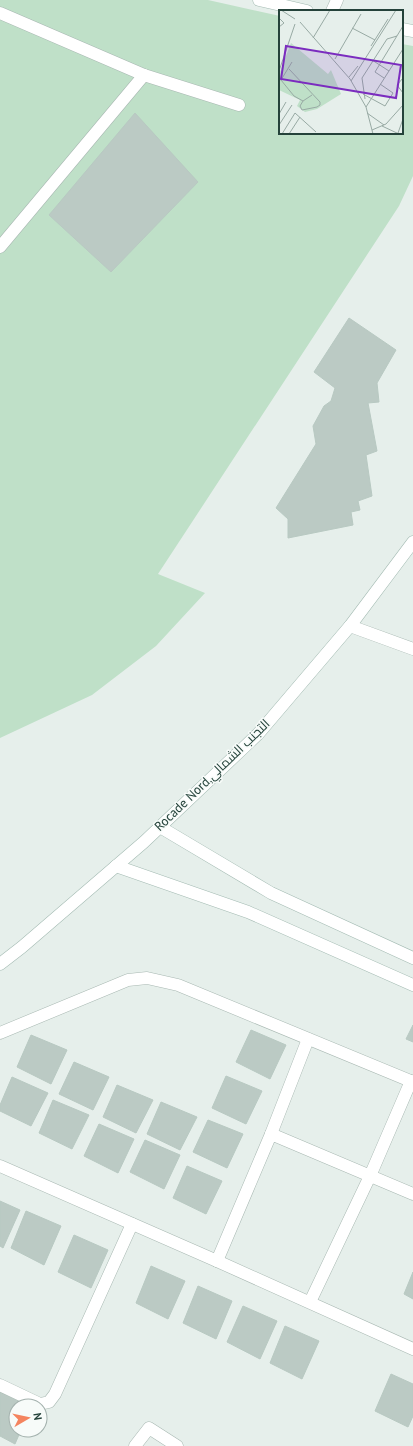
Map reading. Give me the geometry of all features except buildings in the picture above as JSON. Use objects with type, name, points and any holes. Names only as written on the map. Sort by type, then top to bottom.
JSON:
[{"type":"street","points":[[259,0],[303,10]]},
{"type":"street","points":[[332,10],[337,0]]},
{"type":"street","points":[[0,13],[144,75],[239,105]]},
{"type":"street","points":[[403,29],[413,31]]},
{"type":"street","points":[[0,247],[144,75]]},
{"type":"street","name":"Rocade Nord,التجنب الشمالي","points":[[0,964],[22,947],[160,827],[258,734],[350,626],[413,542]]},
{"type":"street","points":[[350,626],[413,649]]},
{"type":"street","points":[[160,827],[271,893],[413,958]]},
{"type":"street","points":[[116,866],[248,912],[413,985]]},
{"type":"street","points":[[0,1033],[128,980],[147,978],[178,985],[412,1081],[370,1176],[310,1302]]},
{"type":"street","points":[[216,1260],[271,1134],[308,1039]]},
{"type":"street","points":[[271,1134],[413,1194]]},
{"type":"street","points":[[0,1166],[216,1260],[413,1350]]},
{"type":"street","points":[[0,1385],[40,1404],[49,1402],[55,1394],[132,1224]]},
{"type":"street","points":[[135,1446],[150,1428],[177,1446]]},
{"type":"green space","points":[[0,0],[208,0],[279,16],[279,134],[403,134],[403,44],[413,46],[413,176],[399,206],[158,574],[205,593],[156,646],[92,695],[0,738]]}]
